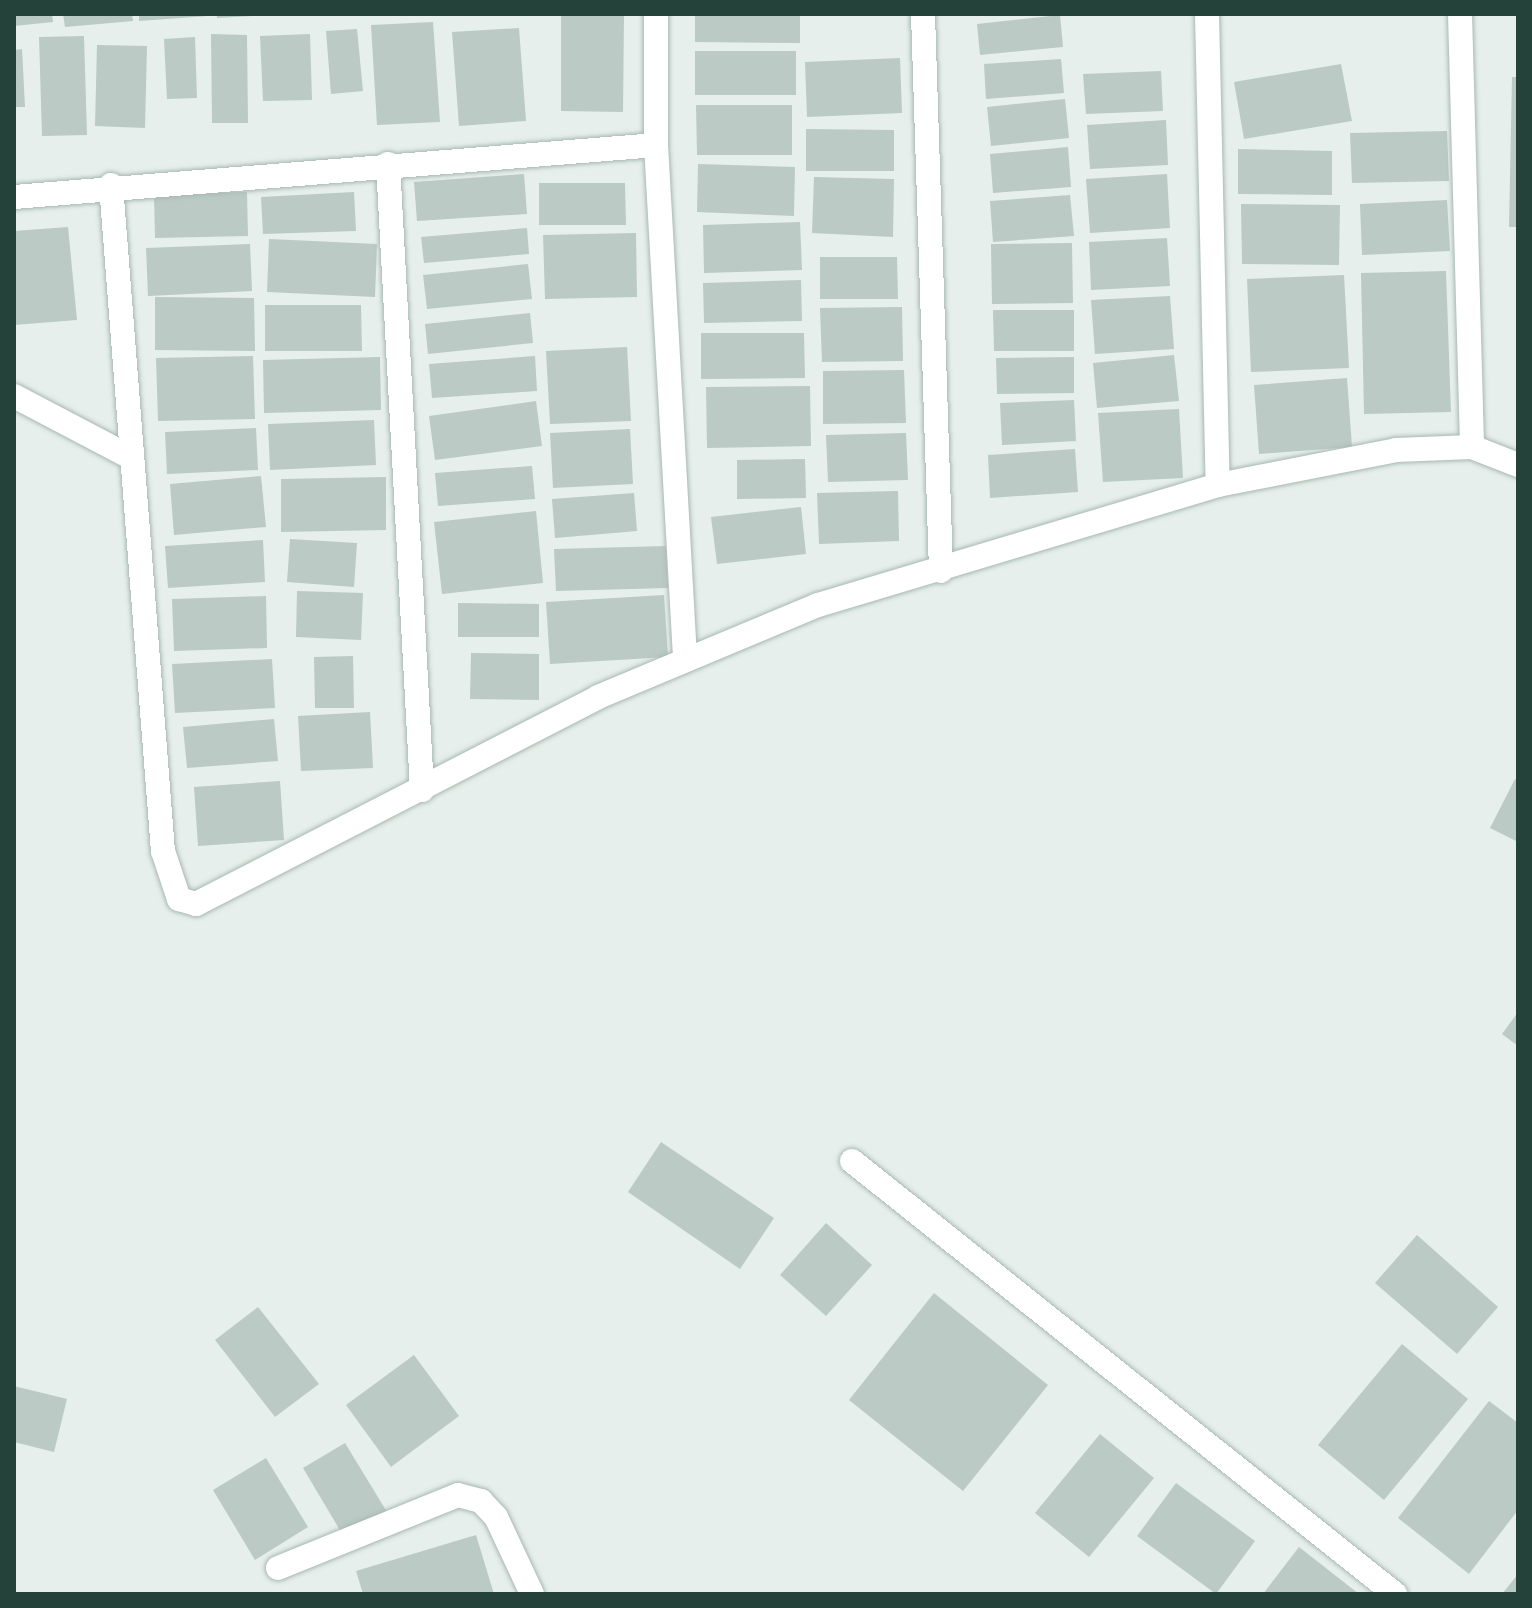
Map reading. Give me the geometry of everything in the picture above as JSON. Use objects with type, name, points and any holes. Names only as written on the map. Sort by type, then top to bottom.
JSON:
[{"type":"street","points":[[656,14],[656,145],[685,657]]},
{"type":"street","points":[[923,14],[941,571]]},
{"type":"street","points":[[1207,14],[1218,485]]},
{"type":"street","points":[[1460,14],[1472,447]]},
{"type":"street","points":[[14,197],[111,185],[656,145]]},
{"type":"street","points":[[388,164],[422,790]]},
{"type":"street","points":[[111,185],[163,851],[179,899],[196,904],[253,879],[685,657],[818,605],[941,571],[1218,485],[1396,450],[1472,447],[1518,465]]},
{"type":"street","points":[[14,396],[132,458]]},
{"type":"street","points":[[852,1161],[1395,1594]]},
{"type":"street","points":[[278,1568],[458,1495],[481,1501],[496,1517],[532,1594]]},
{"type":"building","points":[[14,14],[52,14],[53,22],[14,26]]},
{"type":"building","points":[[63,14],[132,14],[133,21],[65,27]]},
{"type":"building","points":[[139,14],[207,14],[208,16],[139,21]]},
{"type":"building","points":[[217,14],[252,14],[252,16],[217,18]]},
{"type":"building","points":[[561,14],[624,15],[623,112],[561,111]]},
{"type":"building","points":[[695,14],[800,14],[800,43],[695,42]]},
{"type":"building","points":[[1060,15],[1063,47],[980,55],[977,24]]},
{"type":"building","points":[[433,22],[440,122],[377,125],[371,25]]},
{"type":"building","points":[[519,28],[526,121],[459,126],[452,32]]},
{"type":"building","points":[[357,29],[363,91],[331,94],[326,31]]},
{"type":"building","points":[[211,34],[247,35],[248,123],[212,123]]},
{"type":"building","points":[[310,34],[312,100],[263,101],[260,36]]},
{"type":"building","points":[[84,36],[87,135],[42,136],[39,37]]},
{"type":"building","points":[[195,37],[197,98],[167,99],[164,39]]},
{"type":"building","points":[[97,45],[147,46],[145,128],[95,126]]},
{"type":"building","points":[[22,49],[25,107],[14,107],[14,50]]},
{"type":"building","points":[[695,51],[796,51],[796,95],[695,95]]},
{"type":"building","points":[[900,58],[902,113],[807,117],[805,62]]},
{"type":"building","points":[[1061,59],[1064,93],[986,99],[984,64]]},
{"type":"building","points":[[1341,64],[1352,121],[1244,139],[1234,82]]},
{"type":"building","points":[[1161,71],[1163,111],[1086,114],[1083,74]]},
{"type":"building","points":[[1512,77],[1518,77],[1518,227],[1509,227]]},
{"type":"building","points":[[1065,99],[1069,138],[991,146],[987,107]]},
{"type":"building","points":[[696,105],[792,105],[792,155],[697,155]]},
{"type":"building","points":[[1166,120],[1168,165],[1090,169],[1087,125]]},
{"type":"building","points":[[806,129],[894,130],[894,171],[806,171]]},
{"type":"building","points":[[1447,131],[1449,181],[1352,183],[1350,133]]},
{"type":"building","points":[[1068,147],[1071,187],[993,193],[990,154]]},
{"type":"building","points":[[1238,149],[1332,151],[1332,195],[1238,194]]},
{"type":"building","points":[[698,164],[795,167],[794,216],[697,212]]},
{"type":"building","points":[[524,174],[527,214],[417,221],[414,182]]},
{"type":"building","points":[[1167,174],[1170,228],[1090,233],[1086,179]]},
{"type":"building","points":[[814,177],[894,179],[893,237],[812,233]]},
{"type":"building","points":[[539,183],[625,183],[626,225],[539,225]]},
{"type":"building","points":[[247,192],[248,236],[155,238],[154,194]]},
{"type":"building","points":[[354,192],[356,231],[263,234],[261,197]]},
{"type":"building","points":[[1070,195],[1074,236],[993,242],[990,201]]},
{"type":"building","points":[[1447,200],[1450,251],[1362,255],[1360,204]]},
{"type":"building","points":[[1241,204],[1340,205],[1339,265],[1242,264]]},
{"type":"building","points":[[800,222],[802,270],[704,273],[703,225]]},
{"type":"building","points":[[68,227],[77,320],[14,325],[14,231]]},
{"type":"building","points":[[527,228],[529,254],[424,263],[421,237]]},
{"type":"building","points":[[636,233],[637,297],[545,299],[543,235]]},
{"type":"building","points":[[1167,238],[1170,286],[1091,290],[1089,242]]},
{"type":"building","points":[[269,239],[377,244],[375,297],[267,292]]},
{"type":"building","points":[[1072,243],[1073,303],[992,304],[991,244]]},
{"type":"building","points":[[250,244],[252,291],[148,296],[146,248]]},
{"type":"building","points":[[820,257],[897,257],[898,299],[820,299]]},
{"type":"building","points":[[528,264],[532,299],[427,309],[423,275]]},
{"type":"building","points":[[1446,271],[1451,412],[1364,414],[1361,273]]},
{"type":"building","points":[[1344,275],[1349,368],[1251,372],[1247,279]]},
{"type":"building","points":[[801,280],[802,321],[704,323],[703,283]]},
{"type":"building","points":[[1170,296],[1174,349],[1095,354],[1091,300]]},
{"type":"building","points":[[155,297],[254,298],[255,351],[155,350]]},
{"type":"building","points":[[265,305],[361,305],[362,351],[265,351]]},
{"type":"building","points":[[902,307],[903,361],[822,362],[820,308]]},
{"type":"building","points":[[993,310],[1074,310],[1074,351],[994,351]]},
{"type":"building","points":[[530,313],[533,343],[428,354],[425,324]]},
{"type":"building","points":[[701,333],[804,333],[805,378],[701,379]]},
{"type":"building","points":[[627,347],[631,421],[550,424],[546,351]]},
{"type":"building","points":[[1174,355],[1179,401],[1097,408],[1093,363]]},
{"type":"building","points":[[253,356],[255,419],[158,421],[156,358]]},
{"type":"building","points":[[535,356],[537,391],[432,398],[429,364]]},
{"type":"building","points":[[380,357],[381,410],[264,413],[263,360]]},
{"type":"building","points":[[1074,357],[1074,393],[997,394],[996,358]]},
{"type":"building","points":[[904,370],[906,423],[823,424],[823,371]]},
{"type":"building","points":[[1347,378],[1352,447],[1259,454],[1254,385]]},
{"type":"building","points":[[810,386],[811,446],[707,448],[706,387]]},
{"type":"building","points":[[1074,400],[1076,441],[1002,445],[1000,403]]},
{"type":"building","points":[[536,401],[542,446],[435,460],[429,416]]},
{"type":"building","points":[[1179,409],[1183,478],[1103,482],[1098,413]]},
{"type":"building","points":[[374,420],[376,465],[270,470],[268,424]]},
{"type":"building","points":[[256,428],[258,470],[167,474],[165,432]]},
{"type":"building","points":[[630,429],[633,484],[553,488],[550,433]]},
{"type":"building","points":[[906,433],[908,480],[828,482],[826,435]]},
{"type":"building","points":[[1075,449],[1078,492],[990,498],[988,455]]},
{"type":"building","points":[[805,459],[806,498],[737,499],[737,460]]},
{"type":"building","points":[[532,466],[535,499],[438,506],[435,473]]},
{"type":"building","points":[[261,476],[266,527],[174,535],[170,484]]},
{"type":"building","points":[[386,477],[386,530],[281,532],[281,479]]},
{"type":"building","points":[[898,491],[899,541],[819,544],[817,493]]},
{"type":"building","points":[[634,493],[637,531],[555,538],[552,499]]},
{"type":"building","points":[[801,507],[806,554],[717,564],[711,517]]},
{"type":"building","points":[[536,511],[543,583],[442,594],[434,522]]},
{"type":"building","points":[[290,539],[357,543],[354,587],[287,582]]},
{"type":"building","points":[[263,540],[265,582],[168,588],[165,546]]},
{"type":"building","points":[[666,546],[668,588],[556,591],[554,549]]},
{"type":"building","points":[[297,591],[363,593],[361,640],[296,637]]},
{"type":"building","points":[[664,595],[668,657],[550,664],[546,602]]},
{"type":"building","points":[[266,596],[267,648],[174,651],[172,599]]},
{"type":"building","points":[[458,603],[539,604],[539,637],[458,637]]},
{"type":"building","points":[[471,653],[539,654],[539,700],[470,699]]},
{"type":"building","points":[[353,656],[354,708],[315,708],[314,657]]},
{"type":"building","points":[[272,659],[275,708],[175,713],[172,664]]},
{"type":"building","points":[[370,712],[373,768],[301,771],[298,716]]},
{"type":"building","points":[[274,719],[278,761],[187,768],[183,727]]},
{"type":"building","points":[[1515,779],[1518,781],[1518,842],[1490,828]]},
{"type":"building","points":[[280,781],[284,840],[198,846],[194,787]]},
{"type":"building","points":[[1518,1012],[1518,1046],[1502,1034]]},
{"type":"building","points":[[661,1142],[774,1218],[740,1269],[628,1192]]},
{"type":"building","points":[[826,1223],[872,1265],[826,1316],[780,1275]]},
{"type":"building","points":[[1417,1235],[1498,1307],[1457,1354],[1375,1283]]},
{"type":"building","points":[[934,1293],[1048,1385],[963,1491],[849,1400]]},
{"type":"building","points":[[258,1307],[319,1384],[275,1417],[215,1340]]},
{"type":"building","points":[[1402,1344],[1468,1399],[1384,1500],[1318,1445]]},
{"type":"building","points":[[414,1355],[459,1416],[391,1467],[346,1405]]},
{"type":"building","points":[[14,1386],[67,1399],[54,1452],[14,1442]]},
{"type":"building","points":[[1489,1401],[1518,1423],[1518,1510],[1469,1574],[1398,1518]]},
{"type":"building","points":[[1100,1434],[1154,1478],[1089,1557],[1035,1513]]},
{"type":"building","points":[[345,1443],[387,1512],[344,1537],[303,1468]]},
{"type":"building","points":[[266,1458],[308,1527],[255,1560],[213,1490]]},
{"type":"building","points":[[1176,1483],[1255,1541],[1216,1594],[1137,1536]]},
{"type":"building","points":[[476,1535],[494,1594],[363,1594],[356,1571]]},
{"type":"building","points":[[1299,1547],[1359,1594],[1263,1594]]},
{"type":"building","points":[[1518,1574],[1518,1594],[1502,1594]]}]
